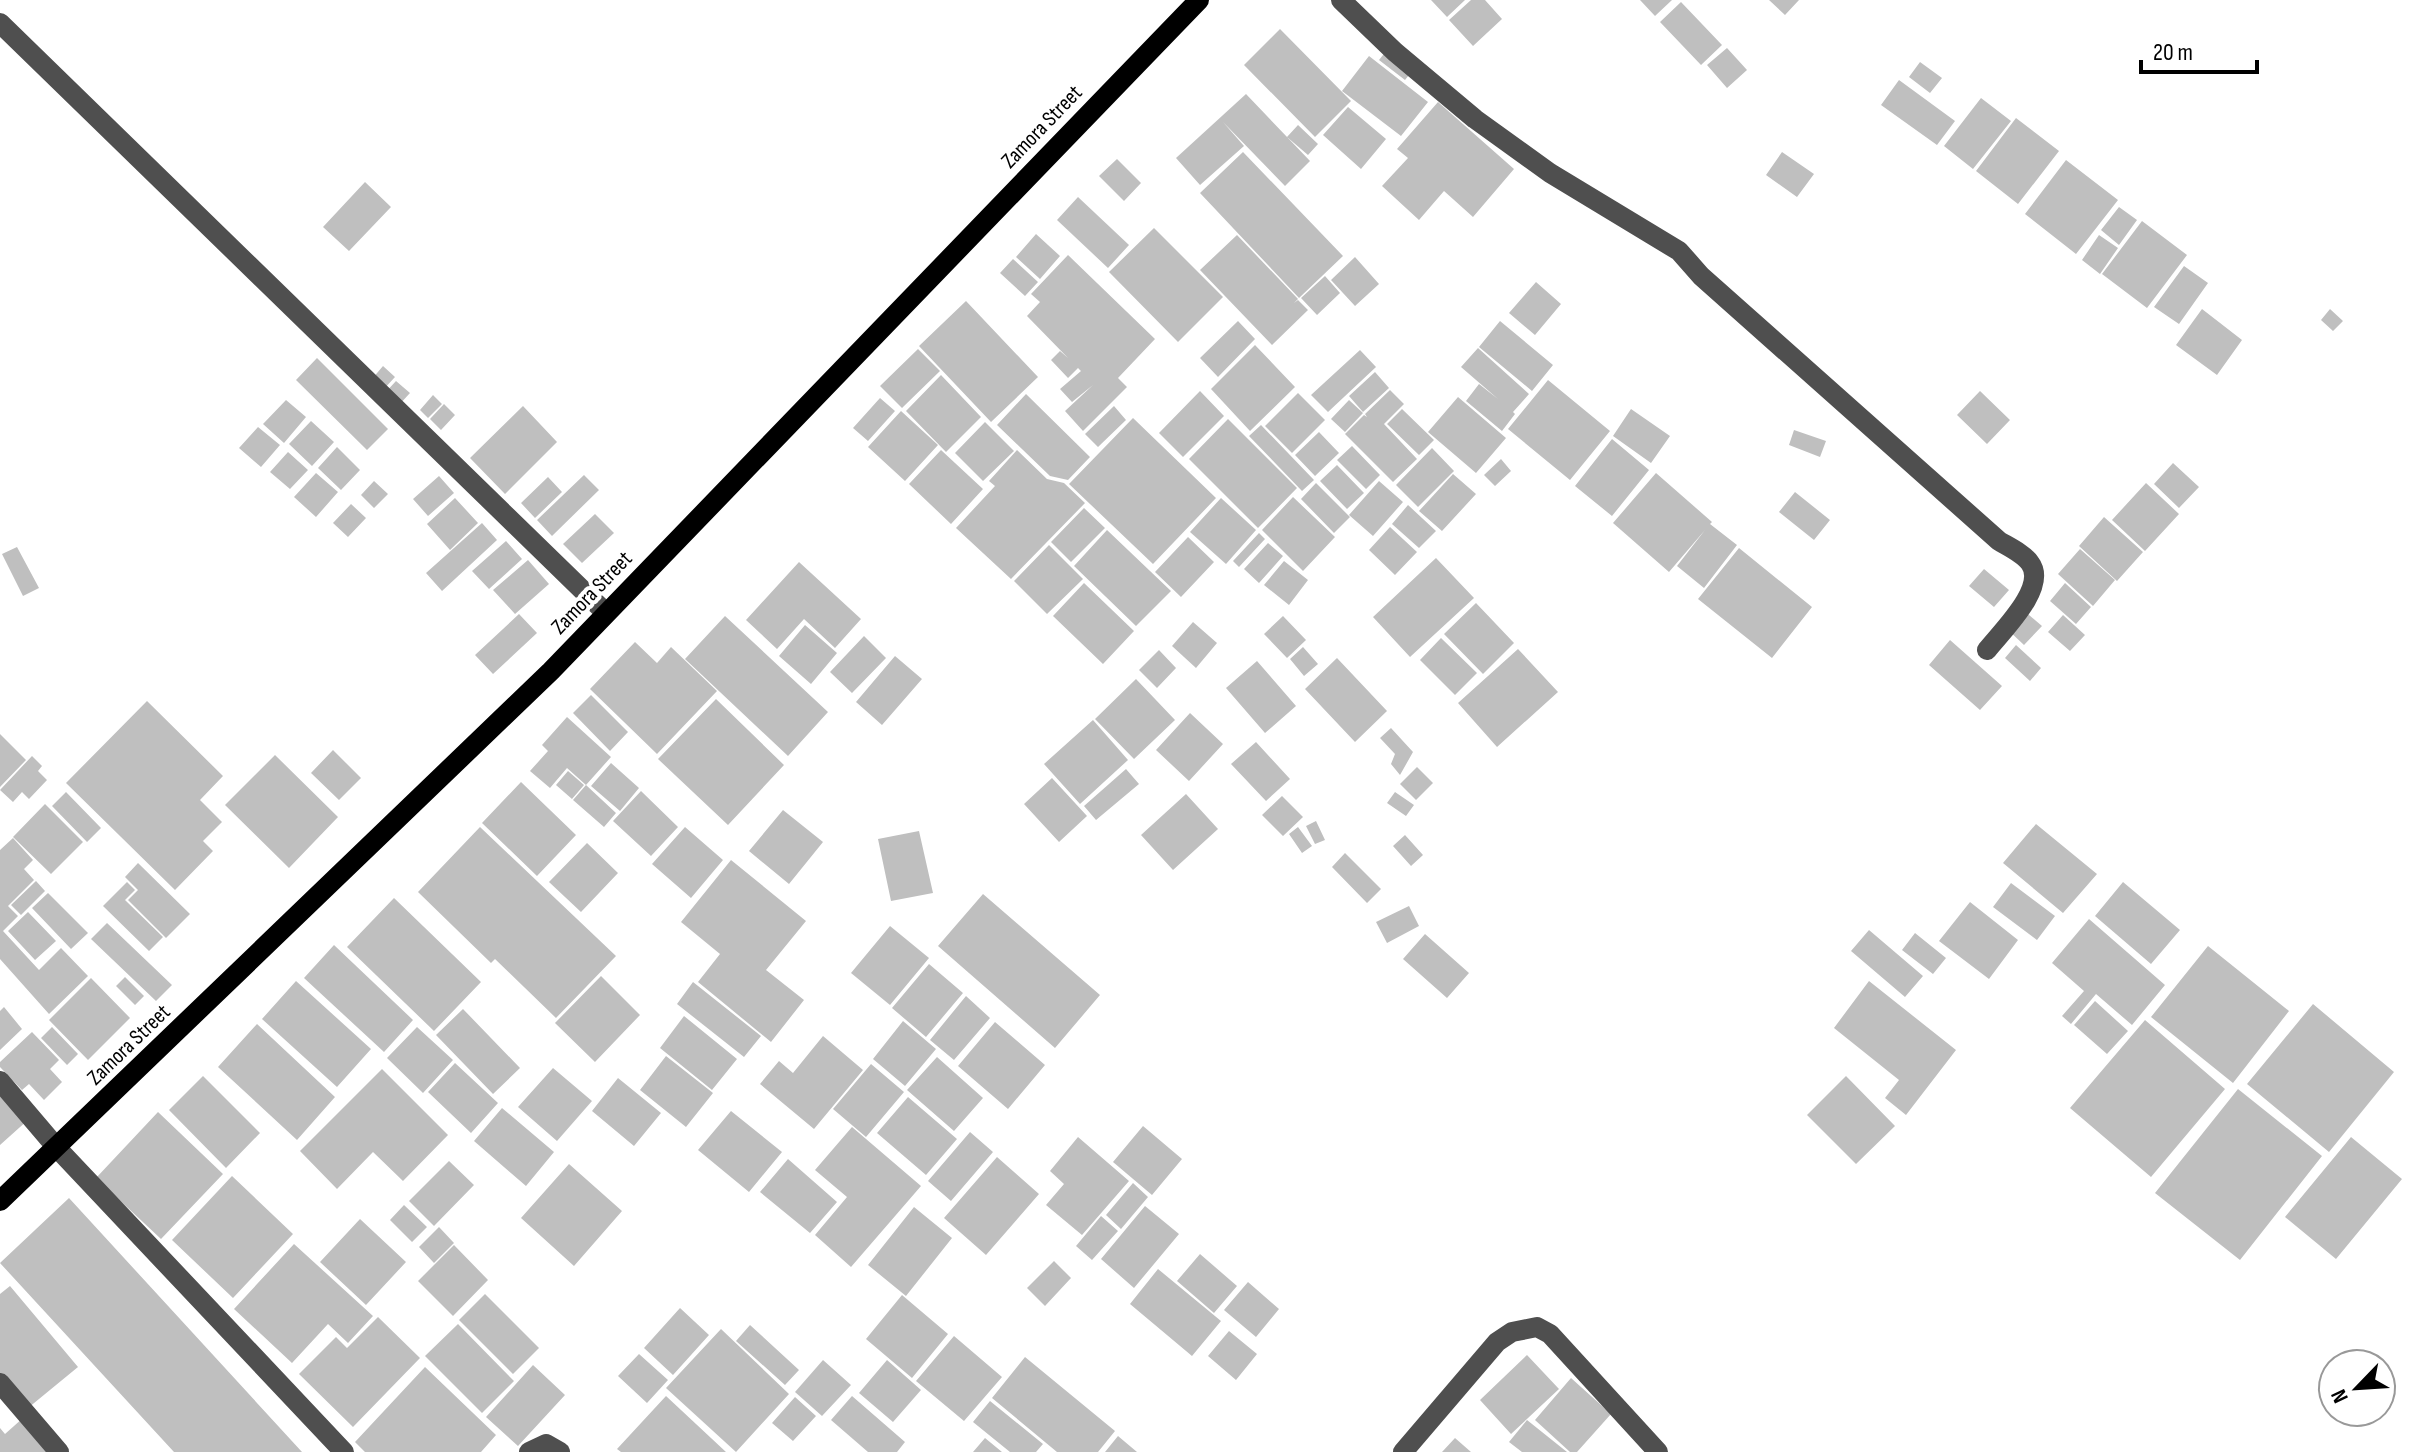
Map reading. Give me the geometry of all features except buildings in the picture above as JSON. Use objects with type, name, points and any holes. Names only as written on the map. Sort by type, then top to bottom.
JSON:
[{"type":"main road","name":"Zamora Street","points":[[0,1201],[540,681],[1199,0]]},
{"type":"street","points":[[1341,0],[1395,52],[1475,119],[1550,173],[1679,251],[1701,276],[1999,541],[2030,562],[2035,574],[2034,590],[1987,650]]},
{"type":"street","points":[[0,23],[606,613]]},
{"type":"street","points":[[0,1081],[57,1148],[344,1452]]},
{"type":"street","points":[[1403,1452],[1497,1342],[1512,1332],[1537,1327],[1550,1334],[1658,1452]]},
{"type":"street","points":[[0,1383],[59,1452]]},
{"type":"street","points":[[529,1452],[546,1444],[560,1452]]}]
